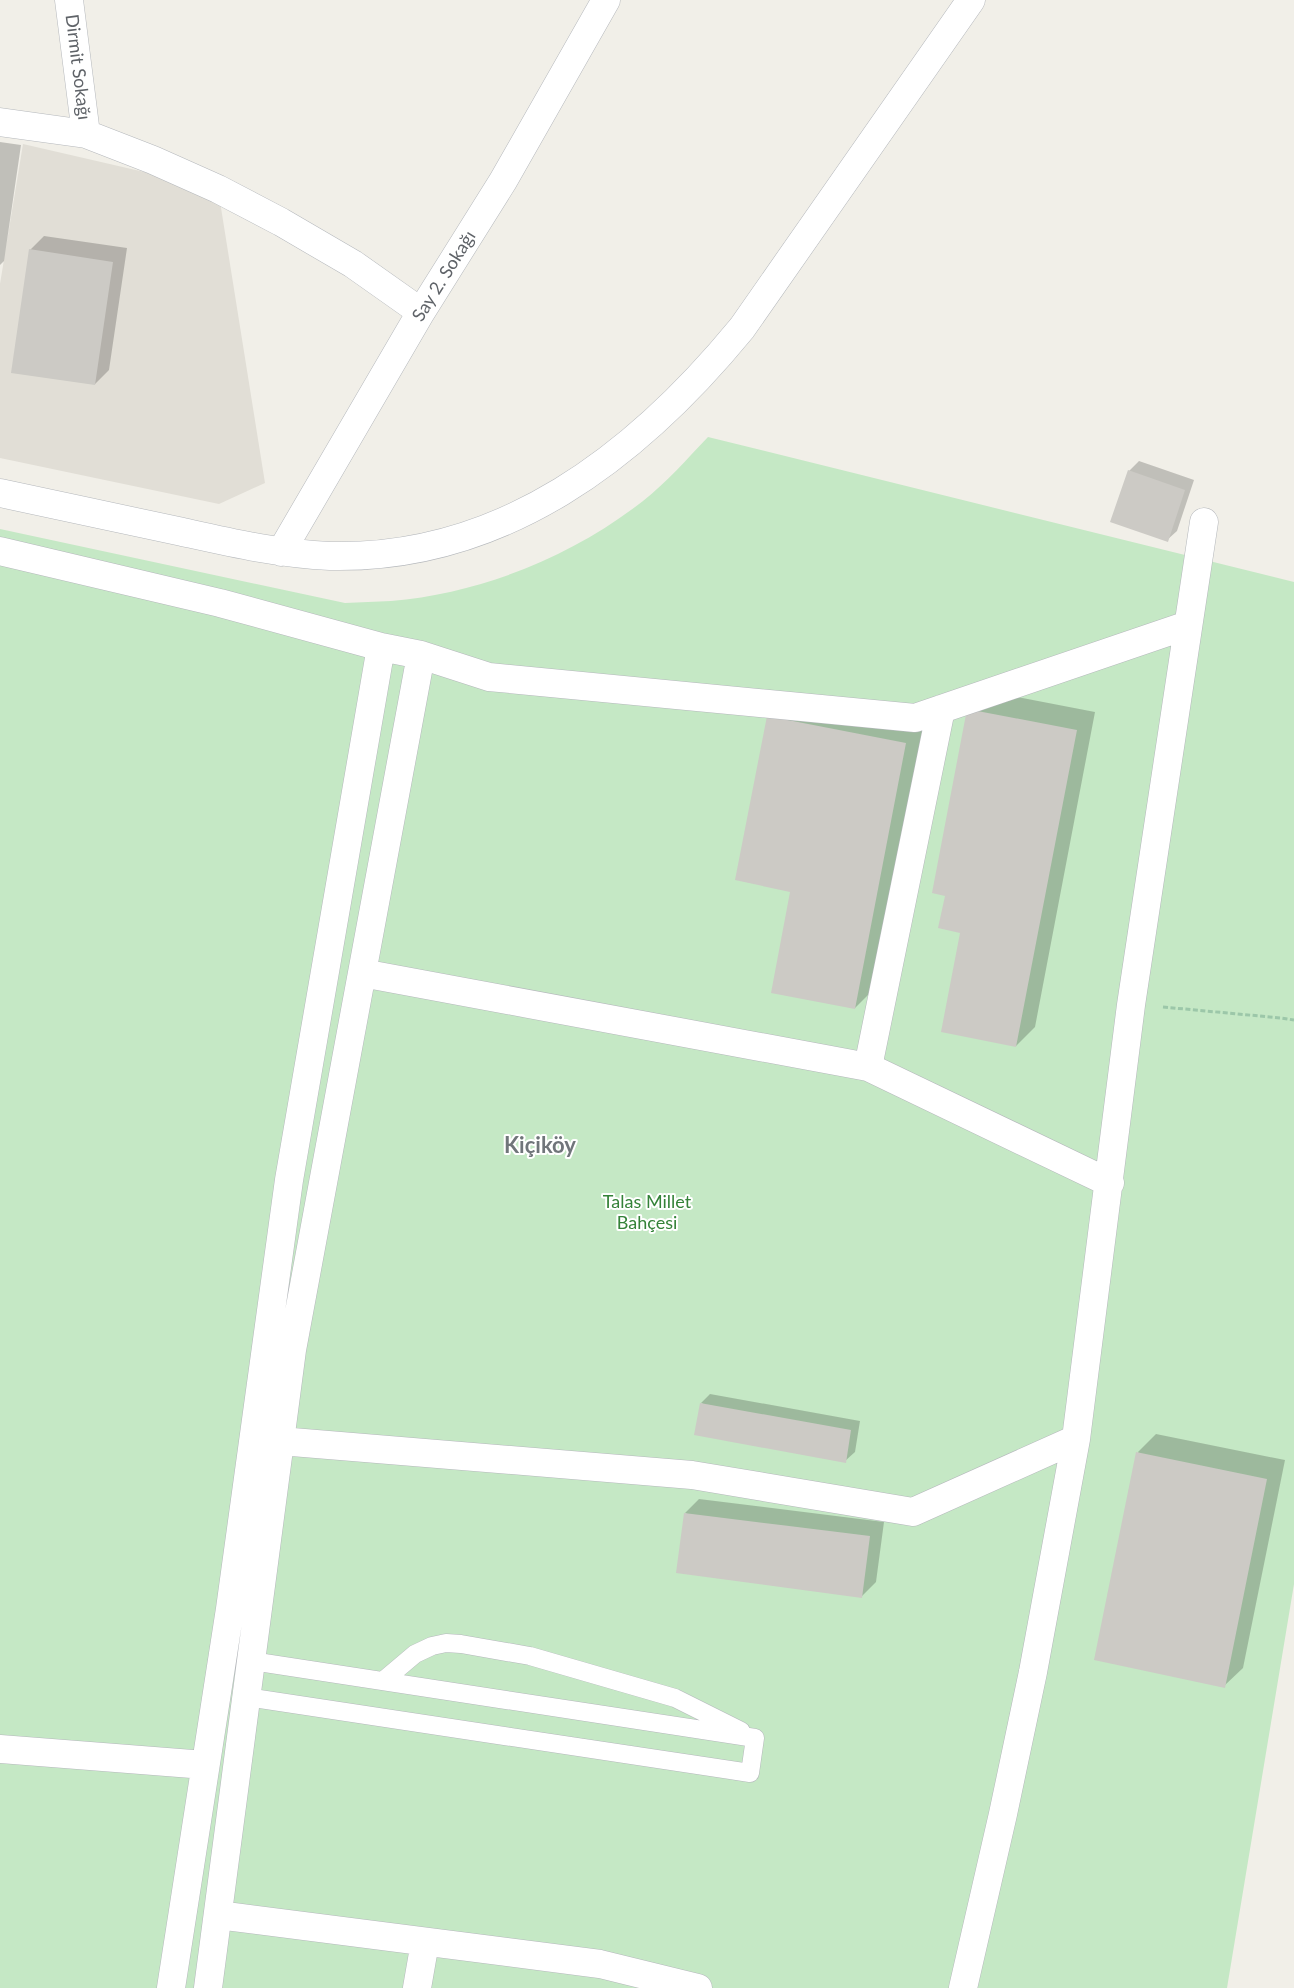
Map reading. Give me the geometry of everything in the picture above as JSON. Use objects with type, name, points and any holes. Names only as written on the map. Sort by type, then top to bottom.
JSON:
[{"type":"street","name":"Dirmit Sokağı","points":[[69,0],[86,134]]},
{"type":"street","name":"Say 2. Sokağı","points":[[281,552],[421,312],[503,181],[606,0]]},
{"type":"street","points":[[0,493],[281,552],[330,556],[379,554],[422,548],[465,538],[530,510],[600,466],[644,432],[712,364],[742,328],[971,0]]},
{"type":"street","points":[[0,122],[86,134],[153,160],[218,189],[281,222],[353,264],[421,312]]},
{"type":"street","points":[[963,1988],[1004,1814],[1030,1691],[1076,1439],[1110,1183],[1131,1005],[1204,522]]},
{"type":"street","points":[[0,551],[220,602],[380,647],[421,655],[489,677],[914,718],[1188,625]]},
{"type":"street","points":[[171,1988],[230,1609],[290,1180],[380,647]]},
{"type":"street","points":[[208,1988],[292,1350],[421,655]]},
{"type":"street","points":[[868,1067],[941,709]]},
{"type":"street","points":[[362,973],[868,1067],[1110,1183]]},
{"type":"street","points":[[280,1441],[692,1475],[913,1512],[1076,1439]]},
{"type":"street","points":[[0,1749],[205,1765]]},
{"type":"street","points":[[218,1915],[600,1964],[698,1988]]},
{"type":"street","points":[[417,1988],[425,1942]]},
{"type":"lane","points":[[383,1681],[414,1654],[432,1646],[446,1643],[460,1644],[530,1656],[675,1698],[755,1738]]},
{"type":"lane","points":[[251,1661],[755,1738]]},
{"type":"lane","points":[[246,1697],[750,1773],[755,1738]]},
{"type":"path","points":[[1131,1005],[1294,1020]]},
{"type":"shaded area","points":[[23,144],[218,189],[265,483],[219,504],[0,458],[0,284]]},
{"type":"green space","name":"Talas Millet Bahçesi","points":[[708,437],[1294,582],[1294,1584],[1227,1988],[0,1988],[0,529],[345,603],[425,597],[492,581],[556,555],[586,539],[652,494]]},
{"type":"building","points":[[29,249],[113,262],[95,385],[11,373]]},
{"type":"building","points":[[1128,470],[1185,490],[1168,542],[1110,522]]},
{"type":"building","points":[[967,709],[1077,730],[1016,1047],[941,1032],[960,933],[938,928],[945,896],[932,893]]},
{"type":"building","points":[[767,716],[906,743],[855,1009],[771,993],[790,892],[735,880]]},
{"type":"building","points":[[700,1403],[851,1430],[846,1463],[694,1435]]},
{"type":"building","points":[[1136,1452],[1267,1479],[1225,1688],[1094,1660]]},
{"type":"building","points":[[684,1513],[870,1536],[862,1598],[676,1573]]},
{"type":"district","name":"Kiçiköy","points":[[540,1145]]}]
